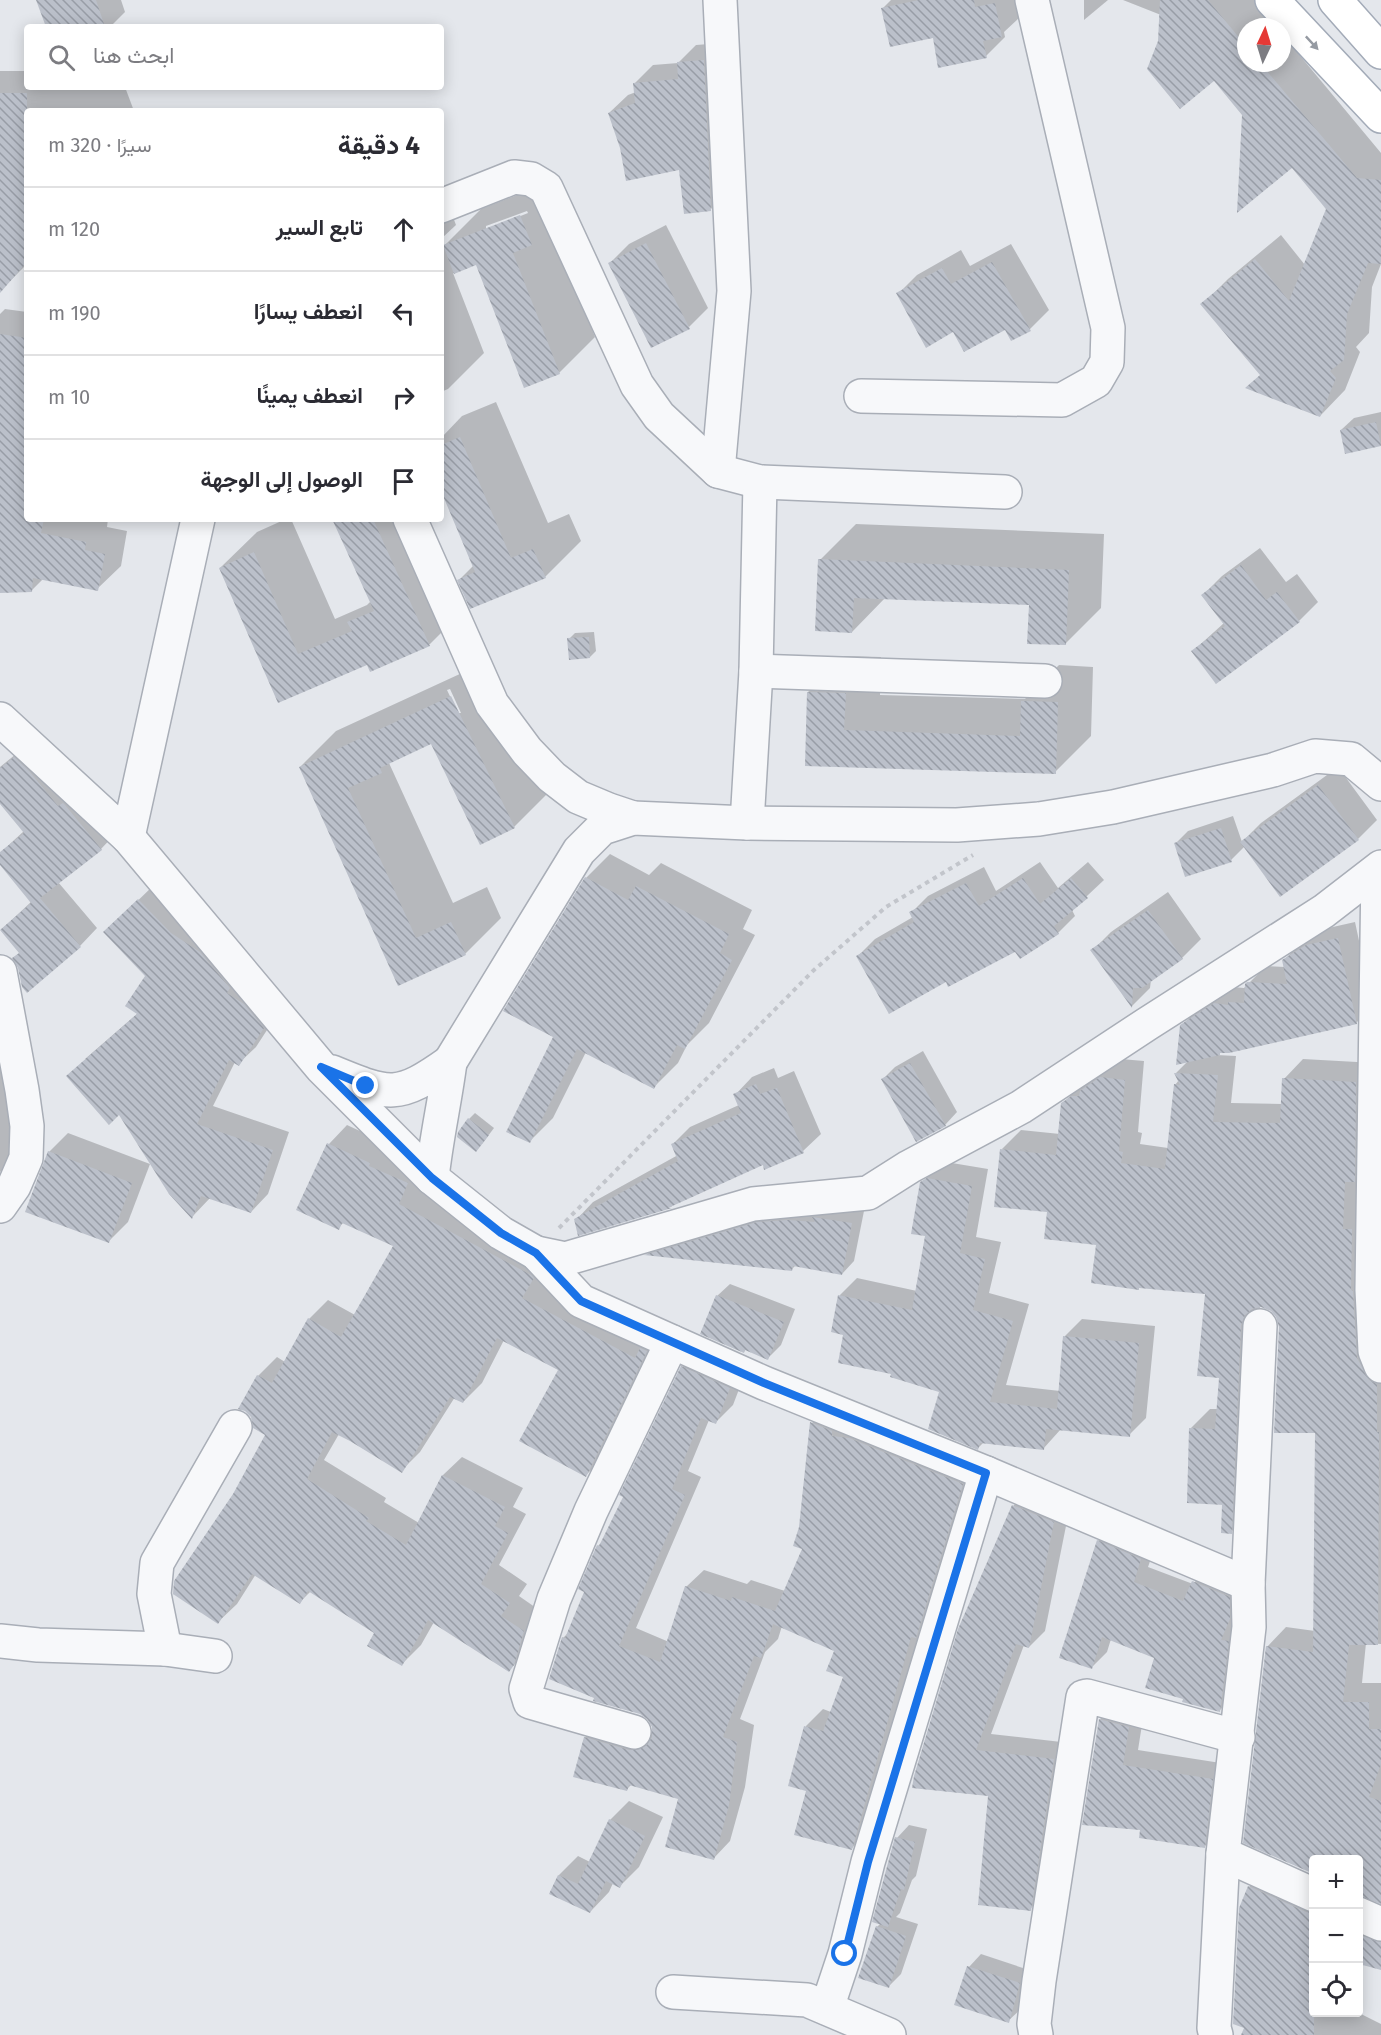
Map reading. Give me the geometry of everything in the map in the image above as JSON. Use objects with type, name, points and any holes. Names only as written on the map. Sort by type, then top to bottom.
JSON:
[{"type":"main road","points":[[1272,0],[1381,116]]},
{"type":"main road","points":[[1335,0],[1381,52]]},
{"type":"street","points":[[718,471],[734,291],[720,0]]},
{"type":"street","points":[[861,396],[1062,400],[1096,381],[1107,362],[1108,328],[1032,0]]},
{"type":"street","points":[[444,205],[513,177],[531,178],[546,188],[637,385],[659,416],[718,471],[760,482],[1005,492]]},
{"type":"street","points":[[747,823],[756,671],[760,482]]},
{"type":"street","points":[[128,837],[197,522]]},
{"type":"street","points":[[411,522],[492,704],[527,751],[552,777],[578,797],[633,818],[747,823],[957,825],[1039,819],[1113,807],[1273,770],[1315,756],[1351,759],[1381,784]]},
{"type":"street","points":[[756,671],[1045,681]]},
{"type":"street","points":[[0,719],[128,837],[321,1067],[432,1178],[501,1233],[536,1253],[581,1301],[764,1383],[986,1473],[1248,1584]]},
{"type":"street","points":[[432,1178],[435,1146],[450,1062],[579,851],[602,828],[633,818]]},
{"type":"street","points":[[536,1253],[565,1259],[753,1204],[868,1192],[909,1167],[1021,1107],[1324,911],[1380,869]]},
{"type":"street","points":[[1380,869],[1372,1290],[1375,1351],[1381,1366]]},
{"type":"street","points":[[0,972],[27,1126],[26,1158],[14,1186],[0,1206]]},
{"type":"street","points":[[321,1067],[366,1086],[392,1091],[408,1088],[423,1081],[450,1062]]},
{"type":"street","points":[[1216,2035],[1214,2028],[1223,1854],[1249,1627],[1248,1584],[1260,1326]]},
{"type":"street","points":[[634,1732],[530,1702],[526,1689],[554,1599],[586,1522],[672,1342]]},
{"type":"street","points":[[165,1649],[154,1594],[157,1563],[235,1427]]},
{"type":"street","points":[[827,2008],[845,1954],[868,1862],[986,1473]]},
{"type":"street","points":[[0,1641],[38,1645],[165,1649],[214,1656]]},
{"type":"street","points":[[1036,2035],[1034,2024],[1038,1981],[1083,1698],[1087,1695],[1238,1737]]},
{"type":"street","points":[[1223,1854],[1309,1892]]},
{"type":"street","points":[[1363,1916],[1381,1924]]},
{"type":"street","points":[[673,1992],[807,2000],[889,2035]]},
{"type":"path","points":[[536,1253],[814,970],[886,907],[980,851]]},
{"type":"building","points":[[36,0],[96,0],[104,24],[45,24]]},
{"type":"building","points":[[919,0],[974,0],[975,7],[995,3],[1002,37],[983,41],[987,58],[938,68],[933,38],[890,47],[881,8]]},
{"type":"building","points":[[1160,0],[1208,0],[1237,35],[1237,72],[1268,72],[1357,178],[1381,180],[1381,264],[1368,263],[1347,314],[1344,360],[1330,371],[1336,378],[1320,417],[1245,388],[1260,375],[1200,304],[1255,259],[1289,301],[1326,209],[1292,168],[1237,213],[1242,115],[1214,81],[1180,109],[1147,69],[1158,41]]},
{"type":"building","points":[[704,60],[711,211],[684,214],[679,170],[626,181],[620,148],[608,113],[635,103],[633,83],[678,79],[677,62]]},
{"type":"building","points":[[0,93],[27,93],[27,108],[24,108],[24,265],[0,293]]},
{"type":"building","points":[[520,215],[532,245],[513,253],[560,374],[524,388],[476,265],[454,274],[444,245]]},
{"type":"building","points":[[646,243],[690,329],[651,348],[608,263]]},
{"type":"building","points":[[992,262],[1031,331],[1011,341],[1005,330],[964,352],[953,332],[926,348],[896,293],[942,268],[951,284]]},
{"type":"building","points":[[0,334],[24,338],[24,522],[43,522],[41,533],[86,542],[85,550],[105,554],[98,591],[33,578],[32,592],[0,593]]},
{"type":"building","points":[[1376,422],[1381,446],[1345,454],[1340,430]]},
{"type":"building","points":[[460,437],[511,558],[533,549],[546,578],[470,609],[457,580],[475,572],[444,498],[444,444]]},
{"type":"building","points":[[333,522],[374,522],[430,646],[370,672],[367,665],[278,703],[219,568],[254,552],[298,654],[352,631],[347,622],[374,611]]},
{"type":"building","points":[[818,559],[1069,570],[1066,645],[1027,644],[1029,605],[854,598],[852,633],[815,631]]},
{"type":"building","points":[[1241,565],[1266,600],[1277,592],[1300,622],[1216,684],[1191,651],[1225,626],[1201,595]]},
{"type":"building","points":[[589,637],[590,658],[569,660],[567,638]]},
{"type":"building","points":[[807,692],[846,693],[844,730],[1020,736],[1021,701],[1058,702],[1056,774],[805,766]]},
{"type":"building","points":[[451,696],[515,828],[480,845],[431,744],[380,768],[382,773],[348,788],[416,938],[451,922],[466,955],[398,986],[299,767]]},
{"type":"building","points":[[14,757],[29,771],[58,806],[63,803],[65,805],[102,850],[40,898],[81,947],[27,993],[22,987],[18,968],[12,958],[19,953],[0,930],[31,903],[0,865],[0,852],[24,833],[0,804],[0,768]]},
{"type":"building","points":[[1318,785],[1359,840],[1280,897],[1240,842]]},
{"type":"building","points":[[1221,828],[1232,862],[1185,877],[1174,843]]},
{"type":"building","points":[[585,877],[628,900],[636,886],[729,934],[720,953],[732,960],[685,1049],[677,1045],[654,1089],[577,1049],[530,1143],[506,1132],[553,1037],[503,1011]]},
{"type":"building","points":[[1023,878],[1040,904],[1071,878],[1088,898],[1054,926],[1059,934],[1020,959],[1015,952],[948,987],[946,982],[889,1014],[856,956],[914,922],[909,912],[966,883],[979,906]]},
{"type":"building","points":[[138,899],[171,933],[200,952],[230,988],[227,993],[244,1004],[264,1028],[239,1066],[229,1060],[197,1124],[273,1150],[251,1213],[201,1196],[192,1219],[169,1194],[119,1115],[109,1125],[66,1076],[137,1014],[125,1006],[145,976],[103,932]]},
{"type":"building","points":[[1148,910],[1183,959],[1142,988],[1133,988],[1132,1008],[1090,950]]},
{"type":"building","points":[[1338,938],[1357,1024],[1229,1053],[1220,1053],[1220,1055],[1176,1065],[1180,1025],[1214,1003],[1228,1005],[1228,1002],[1244,1003],[1247,982],[1287,984],[1282,960],[1306,945]]},
{"type":"building","points":[[910,1063],[946,1126],[916,1142],[881,1079]]},
{"type":"building","points":[[1174,1073],[1218,1075],[1213,1122],[1280,1123],[1282,1078],[1356,1082],[1355,1182],[1345,1182],[1343,1229],[1352,1229],[1351,1290],[1353,1291],[1357,1358],[1369,1380],[1377,1384],[1377,1432],[1379,1432],[1378,1645],[1349,1645],[1343,1702],[1369,1702],[1369,1729],[1381,1729],[1381,1764],[1369,1797],[1381,1801],[1381,1904],[1363,1897],[1363,1855],[1309,1855],[1309,1872],[1243,1843],[1266,1646],[1313,1652],[1315,1433],[1274,1433],[1279,1327],[1276,1317],[1271,1311],[1261,1307],[1252,1309],[1245,1315],[1241,1325],[1232,1534],[1221,1533],[1222,1505],[1224,1505],[1187,1503],[1189,1428],[1215,1429],[1219,1378],[1197,1376],[1205,1294],[1139,1288],[1139,1290],[1091,1283],[1096,1245],[1044,1239],[1047,1212],[994,1207],[1000,1149],[1056,1155],[1061,1103],[1072,1096],[1079,1096],[1080,1091],[1100,1077],[1125,1080],[1119,1151],[1123,1152],[1121,1163],[1165,1169],[1174,1084],[1180,1085]]},
{"type":"building","points":[[756,1084],[760,1094],[777,1088],[804,1153],[764,1170],[763,1165],[668,1208],[672,1208],[578,1236],[574,1219],[678,1161],[671,1144],[741,1113],[733,1094]]},
{"type":"building","points":[[468,1118],[489,1135],[476,1152],[457,1137]]},
{"type":"building","points":[[327,1143],[370,1163],[369,1166],[408,1183],[399,1204],[531,1275],[534,1278],[522,1298],[635,1358],[640,1348],[647,1351],[586,1477],[519,1441],[558,1370],[497,1338],[463,1403],[450,1397],[402,1473],[332,1432],[307,1479],[369,1518],[366,1521],[406,1545],[442,1475],[505,1507],[495,1526],[508,1533],[481,1584],[510,1603],[501,1616],[524,1631],[514,1665],[509,1672],[428,1620],[402,1666],[367,1646],[374,1633],[308,1591],[300,1604],[252,1574],[218,1624],[173,1594],[174,1581],[233,1494],[265,1435],[253,1428],[251,1417],[245,1411],[238,1409],[257,1375],[272,1383],[308,1318],[341,1337],[393,1246],[342,1223],[339,1230],[296,1210]]},
{"type":"building","points":[[48,1151],[132,1183],[109,1243],[25,1212]]},
{"type":"building","points":[[927,1178],[972,1186],[960,1253],[985,1259],[973,1310],[1013,1321],[990,1402],[1057,1409],[1063,1336],[1139,1343],[1130,1437],[1046,1429],[1044,1450],[980,1443],[978,1450],[928,1429],[939,1392],[890,1377],[891,1374],[838,1363],[843,1335],[831,1332],[838,1295],[912,1310],[925,1236],[911,1234],[920,1182]]},
{"type":"building","points":[[812,1217],[852,1223],[842,1275],[793,1266],[792,1271],[644,1255],[757,1222],[788,1220],[815,1222]]},
{"type":"building","points":[[716,1295],[784,1322],[768,1360],[745,1350],[744,1353],[700,1334]]},
{"type":"building","points":[[681,1366],[730,1388],[716,1424],[701,1418],[672,1489],[685,1495],[619,1646],[660,1662],[685,1586],[731,1601],[732,1597],[775,1611],[802,1549],[793,1546],[799,1527],[810,1422],[832,1431],[832,1436],[849,1438],[963,1484],[916,1638],[911,1637],[852,1850],[794,1835],[806,1791],[788,1786],[804,1726],[823,1731],[843,1677],[826,1671],[834,1651],[773,1624],[761,1658],[754,1656],[723,1737],[737,1742],[729,1805],[714,1860],[665,1847],[678,1799],[629,1785],[627,1791],[573,1777],[584,1737],[629,1750],[638,1750],[647,1745],[652,1737],[652,1727],[640,1714],[593,1701],[594,1698],[549,1679],[562,1637],[565,1638],[584,1592],[578,1589],[597,1545],[599,1546],[623,1497],[619,1495]]},
{"type":"building","points":[[1012,1505],[1054,1522],[1029,1648],[1016,1644],[976,1750],[1054,1759],[1031,1911],[978,1905],[988,1796],[912,1788],[958,1629]]},
{"type":"building","points":[[1097,1540],[1141,1559],[1134,1582],[1183,1601],[1192,1581],[1230,1597],[1230,1619],[1221,1640],[1229,1641],[1220,1712],[1182,1702],[1183,1699],[1145,1688],[1154,1658],[1102,1637],[1092,1669],[1059,1658]]},
{"type":"building","points":[[1099,1719],[1129,1727],[1123,1765],[1213,1779],[1205,1848],[1139,1838],[1140,1830],[1082,1825]]},
{"type":"building","points":[[609,1819],[645,1836],[620,1888],[606,1881],[590,1913],[549,1894],[558,1875],[578,1884]]},
{"type":"building","points":[[895,1837],[915,1842],[904,1890],[901,1889],[888,1927],[872,1922]]},
{"type":"building","points":[[1248,1886],[1309,1912],[1309,2017],[1314,2017],[1314,2035],[1241,2035],[1244,2028],[1233,2024],[1239,1908]]},
{"type":"building","points":[[876,1926],[906,1936],[889,1988],[858,1978]]},
{"type":"building","points":[[1363,1936],[1381,1942],[1381,1970],[1363,1965]]},
{"type":"building","points":[[967,1966],[1020,1983],[1009,2023],[954,2005]]},
{"type":"route","points":[[366,1086],[321,1067],[432,1178],[501,1233],[536,1253],[581,1301],[764,1383],[986,1473],[868,1862],[845,1954]]}]
